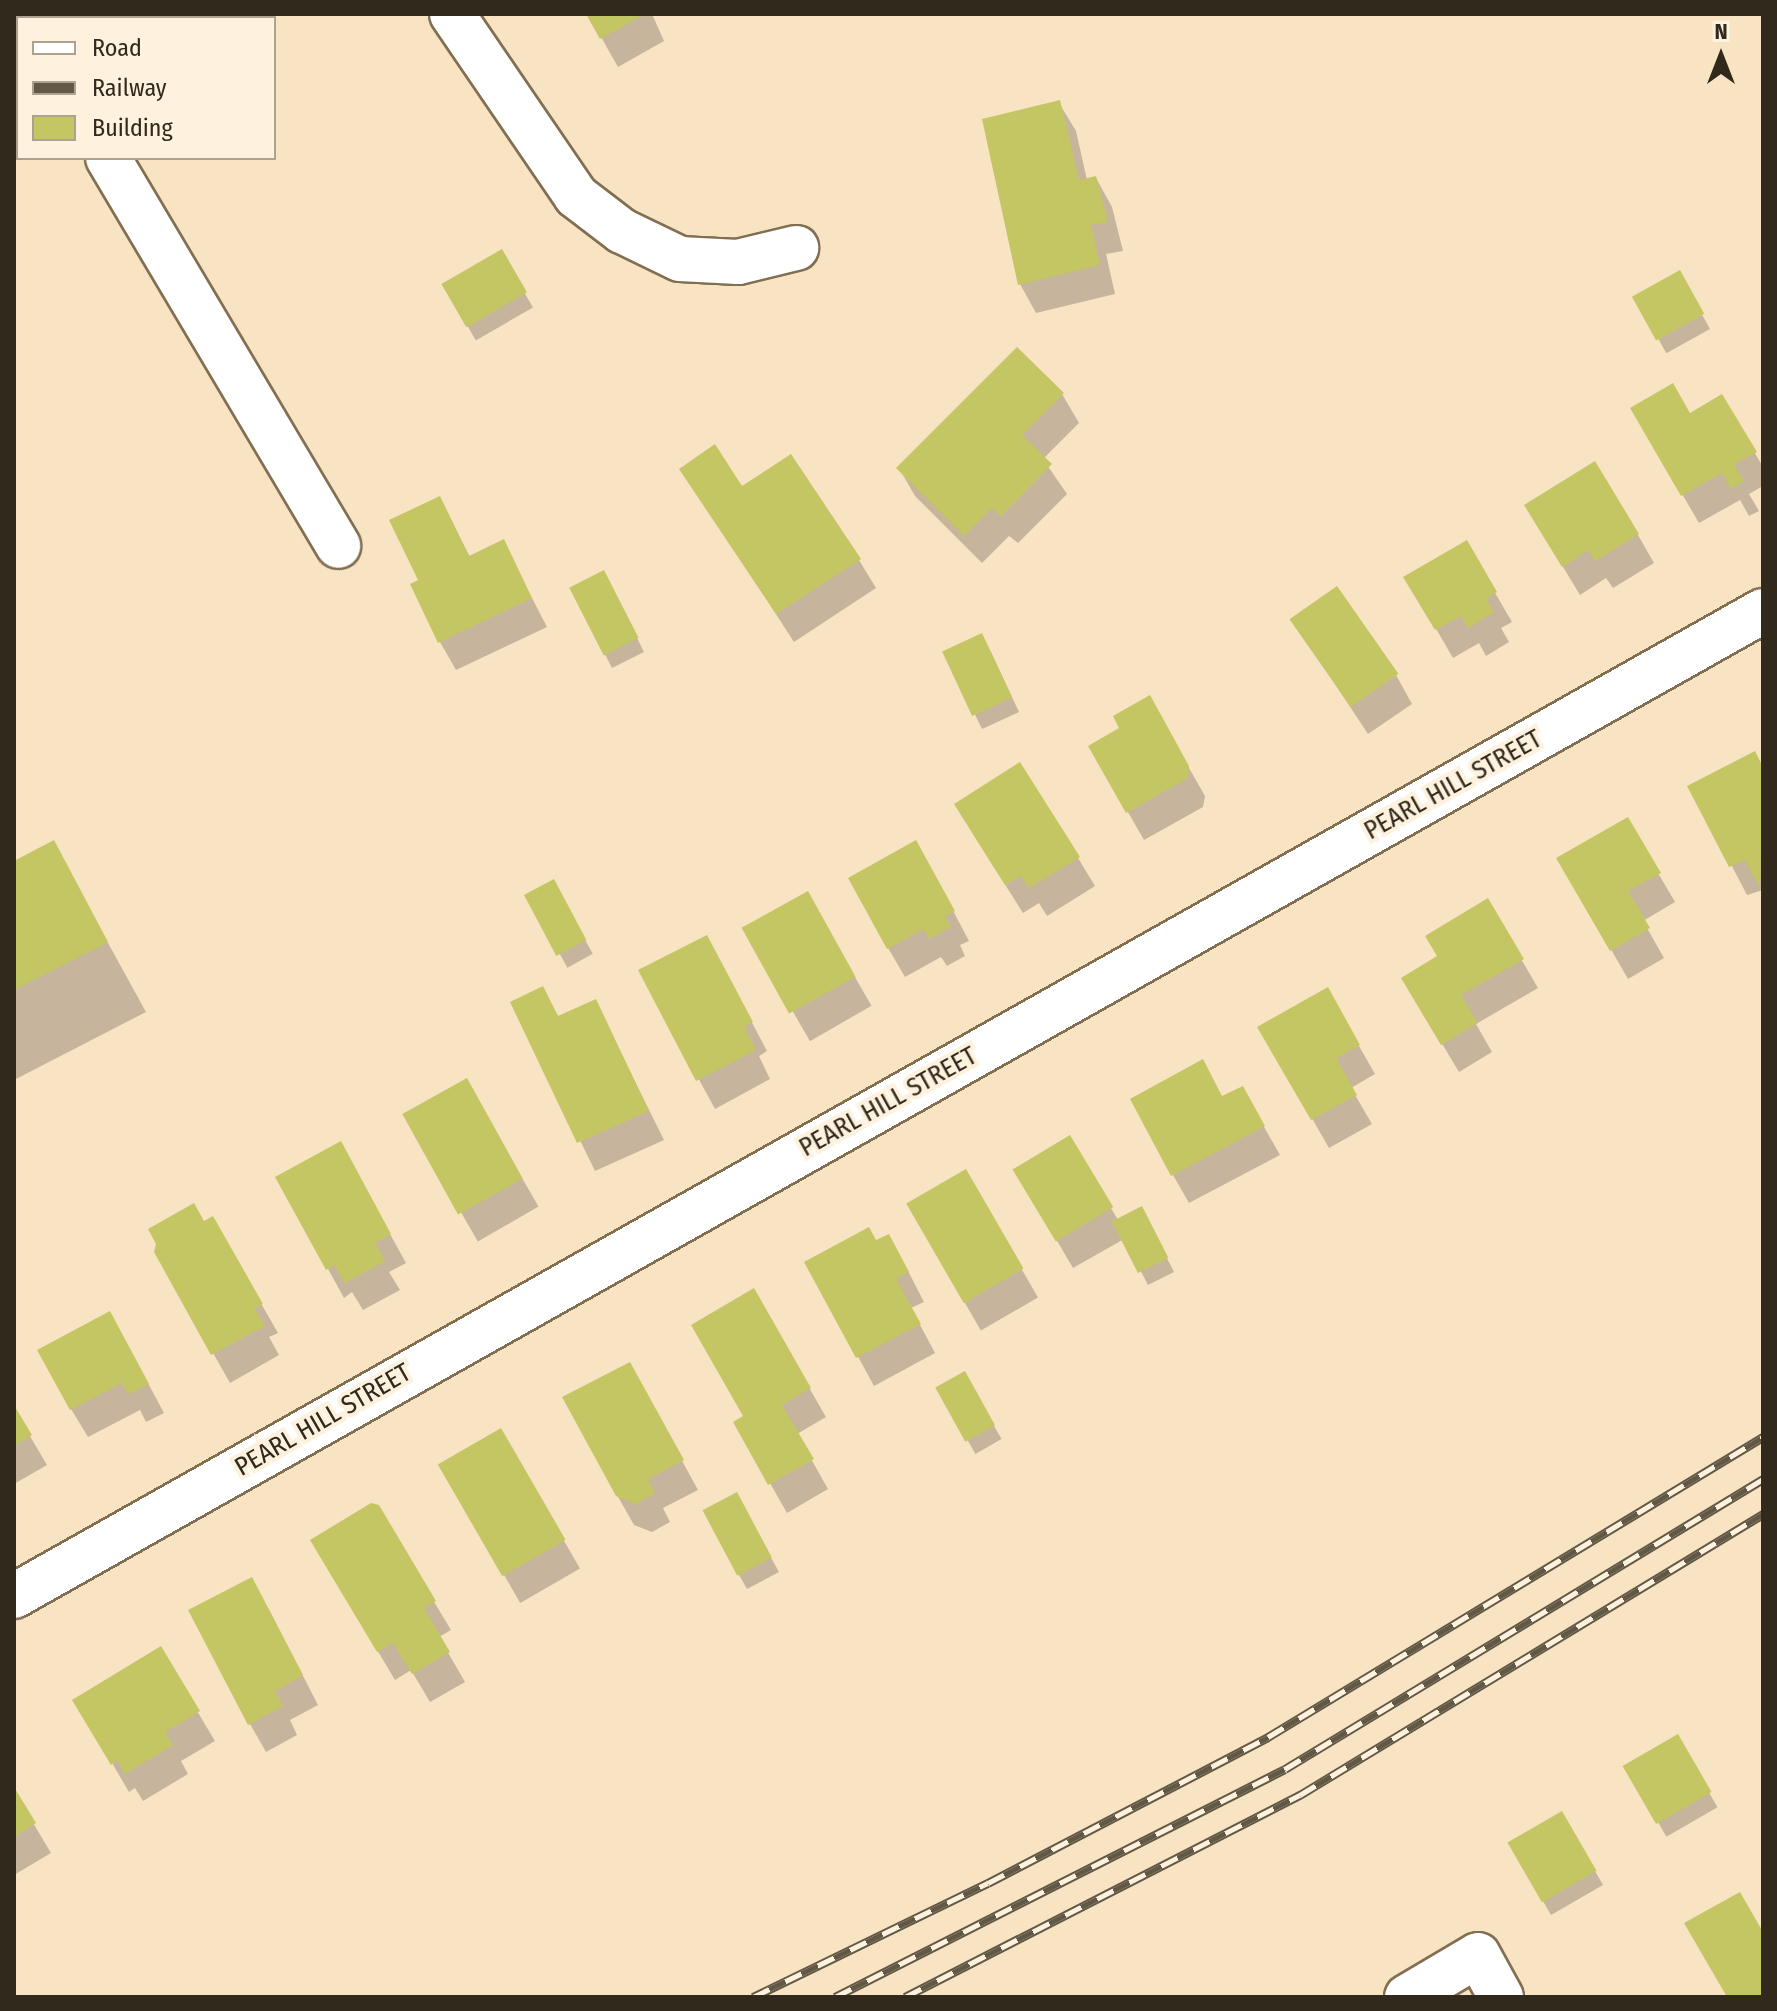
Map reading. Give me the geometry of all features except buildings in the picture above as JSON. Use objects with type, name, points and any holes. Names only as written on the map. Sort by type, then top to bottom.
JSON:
[{"type":"street","points":[[452,14],[576,196],[622,231],[680,259],[738,262],[796,248]]},
{"type":"street","points":[[109,160],[338,546]]},
{"type":"street","name":"PEARL HILL STREET","points":[[14,1596],[1763,611]]},
{"type":"street","points":[[1407,1997],[1478,1955],[1501,1997]]},
{"type":"railway","points":[[753,1997],[988,1883],[1268,1737],[1763,1437]]},
{"type":"railway","points":[[835,1997],[1285,1769],[1763,1479]]},
{"type":"railway","points":[[905,1997],[1300,1795],[1763,1514]]}]
